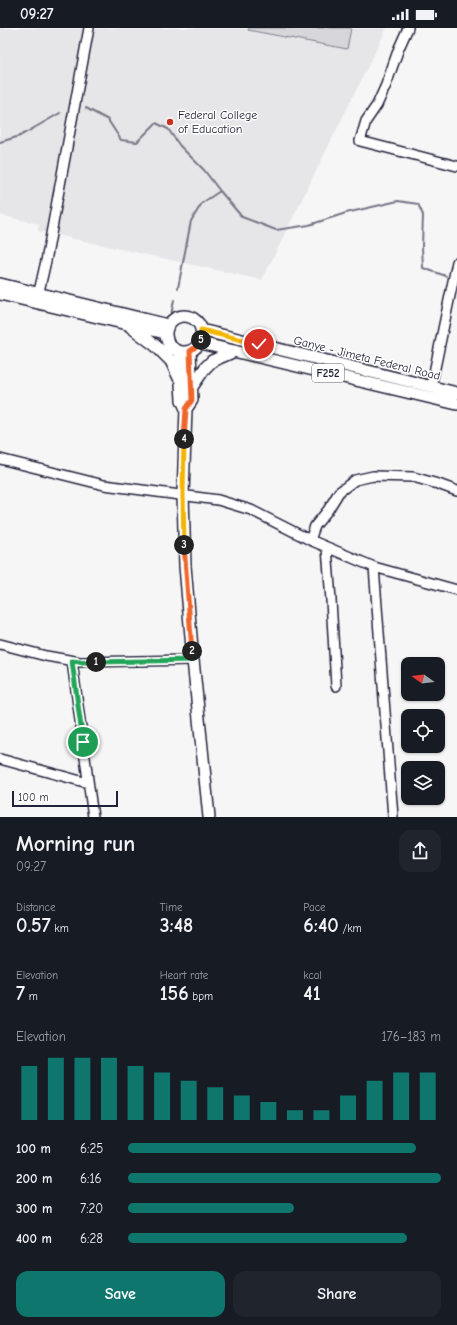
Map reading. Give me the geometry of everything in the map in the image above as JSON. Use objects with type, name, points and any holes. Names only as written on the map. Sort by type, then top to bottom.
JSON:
[{"type":"main road","points":[[0,284],[38,298],[129,325],[166,329]]},
{"type":"main road","points":[[0,294],[38,298],[166,329]]},
{"type":"main road","points":[[177,316],[186,316],[194,319],[200,326],[201,330],[200,342],[194,349],[184,351],[170,346],[167,342],[166,329],[177,316]]},
{"type":"main road","points":[[129,325],[156,346],[171,361],[181,382]]},
{"type":"main road","name":"Ganye - Jimeta Federal Road","points":[[201,330],[431,388],[457,393]]},
{"type":"main road","name":"Ganye - Jimeta Federal Road","points":[[200,342],[457,404]]},
{"type":"main road","points":[[184,351],[181,382],[182,400],[186,409],[183,494],[185,566],[209,817]]},
{"type":"main road","points":[[184,351],[192,388],[192,400],[186,409]]},
{"type":"main road","points":[[192,388],[205,368],[212,362],[235,351]]},
{"type":"street","points":[[38,298],[89,28]]},
{"type":"street","points":[[408,28],[377,105],[366,121],[360,141],[457,166]]},
{"type":"street","points":[[431,388],[457,262]]},
{"type":"street","points":[[0,459],[104,485],[183,494],[218,500],[251,510],[327,548],[374,567],[457,590]]},
{"type":"street","points":[[310,540],[315,526],[328,510],[339,492],[355,480],[373,476],[413,477],[457,491]]},
{"type":"street","points":[[327,548],[336,686]]},
{"type":"street","points":[[374,567],[393,817]]},
{"type":"street","points":[[0,644],[46,656],[80,662],[193,660]]},
{"type":"street","points":[[72,661],[93,817]]},
{"type":"street","points":[[0,759],[88,783]]},
{"type":"shaded area","name":"Federal College of Education","points":[[0,28],[387,28],[262,280],[38,231],[39,224],[0,215]]},
{"type":"shaded area","points":[[249,28],[351,28],[347,49],[248,30]]},
{"type":"waterway","points":[[86,108],[108,120],[121,140],[137,142],[156,123],[168,129],[180,146],[204,170],[242,217],[276,230],[309,225],[346,213],[398,201],[418,204],[423,215],[423,268],[446,276]]},
{"type":"waterway","points":[[0,142],[20,136],[60,113]]},
{"type":"waterway","points":[[178,288],[191,221],[202,203],[220,191]]},
{"type":"waterway","points":[[171,315],[174,300]]},
{"type":"place","name":"Federal College of Education","points":[[170,122]]},
{"type":"route","points":[[83,742],[72,661],[118,662],[193,660],[183,532],[183,469],[186,409],[192,400],[190,351],[200,342],[202,334],[201,330],[259,344]]}]
